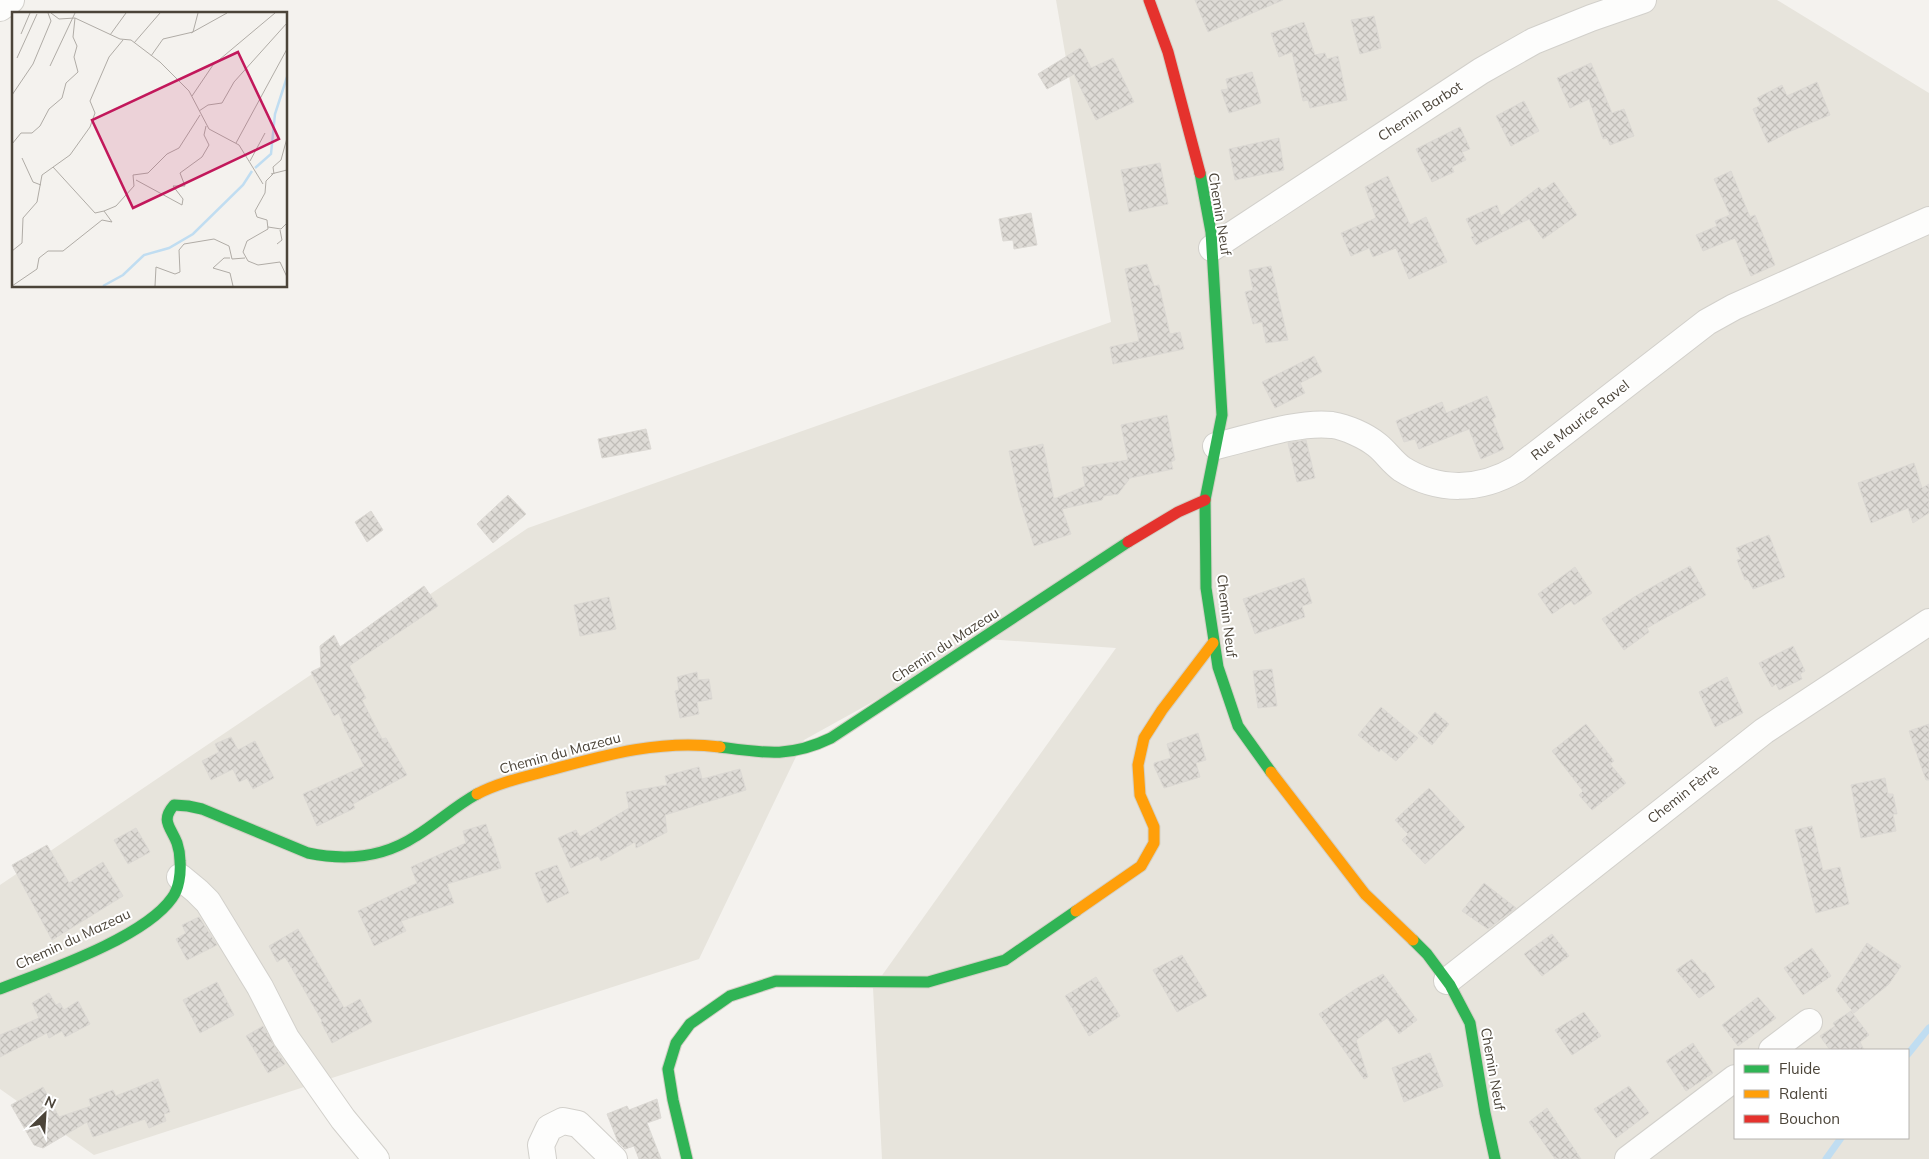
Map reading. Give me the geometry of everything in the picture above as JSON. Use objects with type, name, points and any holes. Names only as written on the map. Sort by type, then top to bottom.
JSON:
[{"type":"street","points":[[0,8],[11,0]]},
{"type":"street","name":"Chemin Neuf","points":[[1149,0],[1168,52],[1202,183],[1211,232],[1222,415],[1205,500],[1206,588],[1218,667],[1238,726],[1255,752],[1365,894],[1427,954],[1447,980],[1470,1023],[1485,1113],[1495,1159]]},
{"type":"street","name":"Chemin Barbot","points":[[1212,248],[1481,70],[1534,41],[1643,0]]},
{"type":"street","name":"Rue Maurice Ravel","points":[[1216,446],[1308,424],[1333,425],[1355,432],[1377,444],[1401,468],[1426,481],[1454,487],[1484,484],[1501,479],[1517,470],[1707,322],[1734,307],[1929,220]]},
{"type":"street","name":"Chemin du Mazeau","points":[[0,988],[53,968],[154,917],[172,898],[180,877],[179,848],[166,820],[168,811],[174,805],[190,806],[225,817],[318,857],[368,856],[395,848],[427,828],[458,804],[480,792],[505,782],[642,748],[689,744],[771,752],[792,752],[810,748],[831,738],[1148,529],[1178,512],[1205,500]]},
{"type":"street","name":"Chemin Fèrrè","points":[[1447,980],[1764,731],[1929,622]]},
{"type":"street","points":[[687,1159],[672,1100],[668,1069],[676,1043],[690,1024],[730,996],[776,981],[928,982],[1005,960],[1141,866],[1154,843],[1154,827],[1140,795],[1138,765],[1144,738],[1162,710],[1213,643]]},
{"type":"street","points":[[180,877],[197,890],[208,902],[260,987],[286,1038],[343,1119],[376,1159]]},
{"type":"street","points":[[1773,1049],[1809,1022]]},
{"type":"street","points":[[1628,1159],[1734,1079]]},
{"type":"street","points":[[543,1159],[541,1145],[549,1128],[563,1121],[578,1124],[614,1159]]},
{"type":"shaded area","points":[[1056,0],[1777,0],[1929,93],[1929,1159],[882,1159],[873,988],[1116,648],[986,639],[804,740],[699,959],[94,1155],[0,1089],[0,885],[528,528],[1111,322]]},
{"type":"building","points":[[1195,0],[1283,0],[1208,32]]},
{"type":"building","points":[[1374,16],[1381,48],[1360,54],[1351,20]]},
{"type":"building","points":[[1304,22],[1315,55],[1325,53],[1327,59],[1338,56],[1347,100],[1310,108],[1308,100],[1303,101],[1292,52],[1279,57],[1271,33]]},
{"type":"building","points":[[1080,48],[1091,68],[1113,58],[1134,102],[1096,120],[1074,74],[1047,89],[1038,74]]},
{"type":"building","points":[[1591,63],[1612,113],[1624,109],[1634,136],[1610,145],[1607,138],[1603,139],[1589,99],[1570,108],[1557,78]]},
{"type":"building","points":[[1252,72],[1261,103],[1229,113],[1221,90],[1228,89],[1226,79]]},
{"type":"building","points":[[1817,82],[1830,115],[1768,143],[1753,109],[1761,105],[1757,98],[1782,85],[1787,96]]},
{"type":"building","points":[[1524,101],[1539,131],[1511,146],[1496,116]]},
{"type":"building","points":[[1460,127],[1470,149],[1462,152],[1466,160],[1452,167],[1454,172],[1432,182],[1416,149]]},
{"type":"building","points":[[1279,138],[1284,170],[1235,180],[1229,149]]},
{"type":"building","points":[[1160,163],[1168,204],[1129,212],[1121,170]]},
{"type":"building","points":[[1731,171],[1750,217],[1755,215],[1775,265],[1751,276],[1735,238],[1703,251],[1696,235],[1717,226],[1715,221],[1730,215],[1714,179]]},
{"type":"building","points":[[1388,176],[1410,225],[1426,217],[1447,262],[1409,279],[1396,248],[1373,257],[1369,248],[1351,256],[1341,233],[1376,218],[1365,187]]},
{"type":"building","points":[[1554,182],[1577,215],[1543,239],[1529,219],[1476,245],[1471,237],[1474,236],[1466,219],[1497,205],[1501,216],[1539,187],[1542,191]]},
{"type":"building","points":[[1031,213],[1037,245],[1014,249],[1013,240],[1003,241],[999,219]]},
{"type":"building","points":[[1147,264],[1154,286],[1159,285],[1170,334],[1180,332],[1184,349],[1113,364],[1110,347],[1139,341],[1125,269]]},
{"type":"building","points":[[1271,266],[1288,340],[1266,343],[1262,322],[1253,324],[1245,292],[1253,290],[1249,270]]},
{"type":"building","points":[[1314,356],[1322,372],[1300,383],[1305,393],[1275,408],[1262,382]]},
{"type":"building","points":[[1487,396],[1496,417],[1492,419],[1504,449],[1481,459],[1469,429],[1419,449],[1415,439],[1404,442],[1396,421],[1442,402],[1446,413]]},
{"type":"building","points":[[1167,415],[1175,460],[1171,462],[1173,469],[1130,478],[1118,494],[1104,496],[1102,500],[1062,509],[1071,534],[1034,546],[1019,497],[1009,451],[1043,444],[1054,499],[1085,486],[1082,467],[1128,460],[1121,425]]},
{"type":"building","points":[[646,429],[651,449],[602,458],[598,439]]},
{"type":"building","points":[[1306,440],[1315,478],[1297,482],[1288,443]]},
{"type":"building","points":[[1914,463],[1922,488],[1929,484],[1929,513],[1913,523],[1908,508],[1871,523],[1858,483]]},
{"type":"building","points":[[508,495],[526,514],[493,543],[477,524]]},
{"type":"building","points":[[371,511],[383,530],[367,542],[355,522]]},
{"type":"building","points":[[1769,535],[1785,577],[1753,589],[1748,579],[1745,580],[1737,560],[1741,559],[1736,548]]},
{"type":"building","points":[[1690,566],[1706,595],[1647,628],[1649,632],[1624,650],[1602,619],[1634,597]]},
{"type":"building","points":[[1575,567],[1592,593],[1574,605],[1571,601],[1552,614],[1538,594]]},
{"type":"building","points":[[1304,578],[1312,603],[1302,606],[1305,617],[1255,634],[1243,599]]},
{"type":"building","points":[[424,586],[438,606],[349,666],[366,698],[362,700],[382,739],[386,738],[407,775],[353,804],[355,808],[317,826],[303,794],[364,766],[339,713],[334,716],[311,672],[321,667],[320,646],[334,635],[340,647]]},
{"type":"building","points":[[609,597],[616,629],[580,636],[574,605]]},
{"type":"building","points":[[1793,646],[1805,671],[1800,674],[1802,679],[1779,690],[1776,684],[1772,687],[1759,663]]},
{"type":"building","points":[[1272,669],[1277,706],[1258,708],[1253,671]]},
{"type":"building","points":[[697,672],[698,680],[709,679],[712,699],[697,702],[699,714],[680,718],[675,691],[679,690],[677,677]]},
{"type":"building","points":[[1727,677],[1743,713],[1715,727],[1699,692]]},
{"type":"building","points":[[1381,707],[1418,738],[1396,761],[1381,749],[1379,752],[1358,735]]},
{"type":"building","points":[[1435,712],[1449,724],[1432,745],[1418,733]]},
{"type":"building","points":[[1586,724],[1614,761],[1610,764],[1626,783],[1592,810],[1579,795],[1583,791],[1552,751]]},
{"type":"building","points":[[1929,724],[1929,780],[1926,780],[1909,731]]},
{"type":"building","points":[[1198,733],[1206,760],[1196,763],[1200,777],[1164,788],[1154,763],[1171,758],[1167,744]]},
{"type":"building","points":[[231,737],[238,750],[255,741],[274,778],[253,789],[247,778],[239,782],[233,769],[211,780],[202,761],[219,752],[215,744]]},
{"type":"building","points":[[699,767],[702,779],[740,769],[746,790],[665,815],[667,832],[636,848],[635,842],[601,861],[598,856],[571,868],[558,838],[576,830],[580,837],[629,808],[626,792],[667,785],[665,776]]},
{"type":"building","points":[[1885,778],[1888,794],[1893,794],[1897,814],[1893,814],[1896,831],[1861,838],[1851,785]]},
{"type":"building","points":[[1429,788],[1465,827],[1425,864],[1402,840],[1408,834],[1395,820]]},
{"type":"building","points":[[486,824],[501,868],[447,884],[454,903],[401,921],[406,931],[374,946],[358,911],[417,883],[411,867],[466,843],[463,831]]},
{"type":"building","points":[[1812,826],[1823,871],[1840,867],[1849,904],[1816,913],[1795,830]]},
{"type":"building","points":[[136,828],[150,852],[128,864],[114,840]]},
{"type":"building","points":[[47,845],[69,883],[103,862],[123,896],[52,940],[12,865]]},
{"type":"building","points":[[557,865],[569,893],[547,903],[535,873]]},
{"type":"building","points":[[1484,883],[1516,908],[1488,929],[1462,911]]},
{"type":"building","points":[[199,917],[217,945],[187,960],[176,939],[186,933],[182,925]]},
{"type":"building","points":[[298,929],[344,1008],[360,999],[372,1022],[332,1043],[322,1021],[285,957],[277,962],[269,946]]},
{"type":"building","points":[[1552,934],[1569,956],[1542,976],[1524,954]]},
{"type":"building","points":[[1867,943],[1901,966],[1889,984],[1854,1013],[1836,990]]},
{"type":"building","points":[[1812,948],[1831,976],[1803,995],[1784,968]]},
{"type":"building","points":[[1182,955],[1207,996],[1177,1012],[1153,970]]},
{"type":"building","points":[[1692,959],[1703,973],[1705,972],[1715,987],[1699,998],[1676,970]]},
{"type":"building","points":[[1383,974],[1417,1020],[1399,1034],[1387,1018],[1356,1040],[1368,1077],[1364,1079],[1319,1014],[1357,988]]},
{"type":"building","points":[[1096,977],[1120,1016],[1089,1036],[1065,996]]},
{"type":"building","points":[[217,982],[234,1015],[200,1033],[183,1000]]},
{"type":"building","points":[[49,993],[56,1005],[60,1003],[64,1010],[78,1001],[90,1024],[65,1037],[62,1031],[49,1038],[47,1033],[0,1057],[0,1035],[39,1018],[32,1003]]},
{"type":"building","points":[[1758,997],[1776,1018],[1738,1046],[1722,1025]]},
{"type":"building","points":[[1851,1011],[1869,1035],[1860,1042],[1864,1049],[1829,1049],[1820,1036],[1835,1026],[1833,1023]]},
{"type":"building","points":[[1584,1012],[1601,1036],[1572,1055],[1555,1030]]},
{"type":"building","points":[[263,1026],[285,1064],[268,1073],[246,1036]]},
{"type":"building","points":[[1693,1043],[1713,1073],[1686,1091],[1666,1061]]},
{"type":"building","points":[[1430,1053],[1443,1086],[1404,1102],[1392,1068]]},
{"type":"building","points":[[158,1079],[170,1112],[164,1114],[166,1121],[149,1128],[145,1119],[93,1137],[87,1122],[43,1148],[34,1145],[11,1105],[43,1087],[59,1117],[91,1106],[89,1099],[113,1090],[116,1096]]},
{"type":"building","points":[[1629,1086],[1649,1113],[1616,1138],[1594,1109]]},
{"type":"building","points":[[657,1099],[661,1118],[647,1123],[661,1159],[639,1159],[634,1146],[625,1149],[618,1142],[607,1114],[627,1106],[629,1110]]},
{"type":"building","points":[[1547,1108],[1581,1159],[1555,1159],[1529,1122]]},
{"type":"waterway","points":[[1909,1053],[1929,1028]]},
{"type":"waterway","points":[[1826,1159],[1840,1139]]},
{"type":"traffic: fast","points":[[1200,173],[1211,232],[1222,415],[1205,500],[1206,588],[1218,667],[1238,726],[1271,772]]},
{"type":"traffic: fast","points":[[720,747],[777,752],[803,749],[831,738],[1128,542]]},
{"type":"traffic: fast","points":[[0,989],[93,952],[140,927],[158,913],[172,898],[178,886],[180,876],[179,850],[167,820],[174,805],[202,809],[308,853],[350,857],[378,853],[404,843],[477,794]]},
{"type":"traffic: fast","points":[[687,1159],[673,1100],[668,1069],[676,1043],[690,1024],[730,996],[776,981],[928,982],[1005,960],[1076,911]]},
{"type":"traffic: fast","points":[[1413,940],[1427,954],[1450,985],[1470,1023],[1485,1113],[1495,1159]]},
{"type":"traffic: slow","points":[[1076,911],[1141,866],[1154,843],[1154,827],[1140,795],[1138,765],[1144,738],[1162,710],[1213,643]]},
{"type":"traffic: slow","points":[[477,794],[495,786],[522,778],[613,754],[677,745],[720,747]]},
{"type":"traffic: slow","points":[[1271,772],[1365,894],[1413,940]]},
{"type":"traffic: jam","points":[[1149,0],[1168,52],[1200,173]]},
{"type":"traffic: jam","points":[[1128,542],[1178,512],[1205,500]]}]
